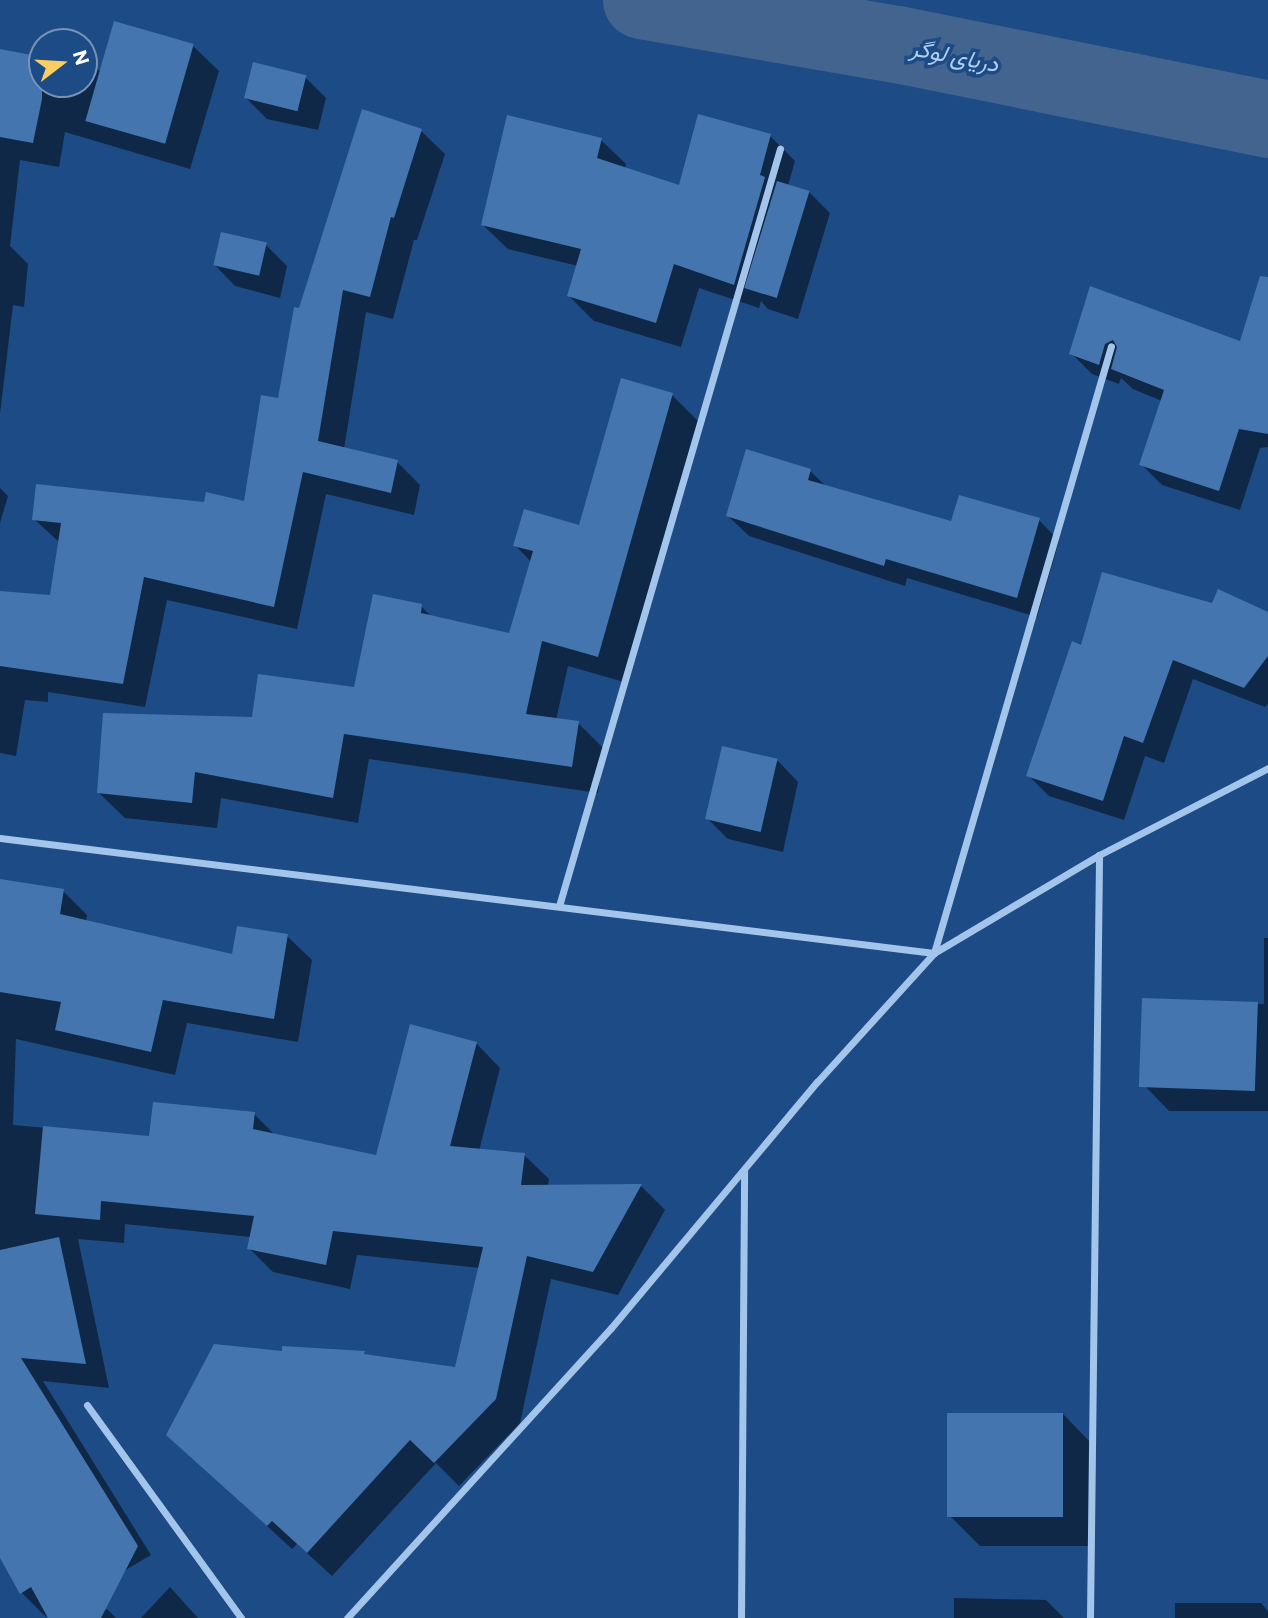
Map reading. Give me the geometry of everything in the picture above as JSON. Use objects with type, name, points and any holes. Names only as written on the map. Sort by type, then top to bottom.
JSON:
[{"type":"street","points":[[559,906],[780,149]]},
{"type":"street","points":[[933,953],[1111,346]]},
{"type":"street","points":[[347,1618],[611,1328],[817,1082],[933,953],[1099,855],[1268,768]]},
{"type":"street","points":[[0,838],[933,953]]},
{"type":"street","points":[[1090,1618],[1099,855]]},
{"type":"street","points":[[741,1618],[744,1171]]},
{"type":"street","points":[[87,1405],[241,1618]]},
{"type":"building","points":[[114,21],[194,44],[165,144],[85,121],[92,98],[98,98],[98,77]]},
{"type":"building","points":[[0,49],[28,54],[28,98],[42,99],[33,143],[0,137]]},
{"type":"building","points":[[253,62],[306,75],[297,111],[244,98]]},
{"type":"building","points":[[362,109],[422,129],[394,218],[391,217],[370,297],[343,290],[318,441],[398,460],[391,493],[303,472],[274,607],[144,577],[123,684],[0,666],[0,591],[50,595],[61,523],[32,520],[36,484],[204,502],[206,492],[244,501],[261,395],[278,398],[294,307],[299,308]]},
{"type":"building","points":[[698,114],[771,134],[760,175],[765,177],[734,285],[674,264],[656,323],[567,296],[581,249],[481,225],[507,115],[602,138],[597,158],[679,185]]},
{"type":"building","points":[[777,181],[810,191],[777,298],[744,288]]},
{"type":"building","points":[[221,232],[267,243],[259,276],[213,265]]},
{"type":"building","points":[[1260,276],[1268,277],[1268,434],[1239,429],[1219,491],[1139,465],[1164,390],[1111,369],[1117,347],[1113,340],[1105,344],[1099,365],[1069,354],[1090,286],[1240,341]]},
{"type":"building","points":[[621,378],[673,393],[598,657],[542,641],[526,714],[579,721],[572,767],[344,734],[333,798],[195,772],[192,803],[97,793],[103,713],[252,717],[258,674],[354,687],[373,594],[422,604],[421,613],[509,633],[533,551],[513,546],[524,509],[579,525]]},
{"type":"building","points":[[746,449],[811,469],[808,480],[951,521],[959,495],[1040,518],[1017,598],[886,559],[884,566],[726,516]]},
{"type":"building","points":[[1102,572],[1212,603],[1218,589],[1268,612],[1268,656],[1244,688],[1173,660],[1143,743],[1124,736],[1103,801],[1026,776],[1072,641],[1081,645]]},
{"type":"building","points":[[722,746],[778,759],[761,832],[705,819]]},
{"type":"building","points":[[0,879],[64,889],[60,914],[232,954],[237,926],[288,934],[274,1019],[163,1000],[151,1052],[55,1030],[61,1002],[0,992]]},
{"type":"building","points":[[1142,998],[1258,1002],[1255,1091],[1139,1087]]},
{"type":"building","points":[[410,1024],[477,1042],[450,1146],[525,1153],[521,1185],[642,1184],[593,1272],[527,1256],[496,1399],[434,1463],[410,1440],[307,1553],[272,1521],[267,1526],[166,1435],[214,1344],[282,1351],[282,1346],[365,1351],[364,1354],[455,1367],[483,1247],[333,1231],[326,1265],[247,1249],[254,1216],[101,1201],[100,1220],[35,1214],[43,1126],[149,1136],[153,1102],[255,1112],[253,1129],[376,1155]]},
{"type":"building","points":[[59,1237],[86,1364],[21,1358],[138,1546],[101,1618],[48,1618],[31,1587],[20,1594],[0,1558],[0,1250]]},
{"type":"building","points":[[947,1413],[1063,1413],[1063,1517],[947,1517]]},
{"type":"waterway","name":"دریای لوگر","points":[[641,0],[897,44],[1268,119]]}]
